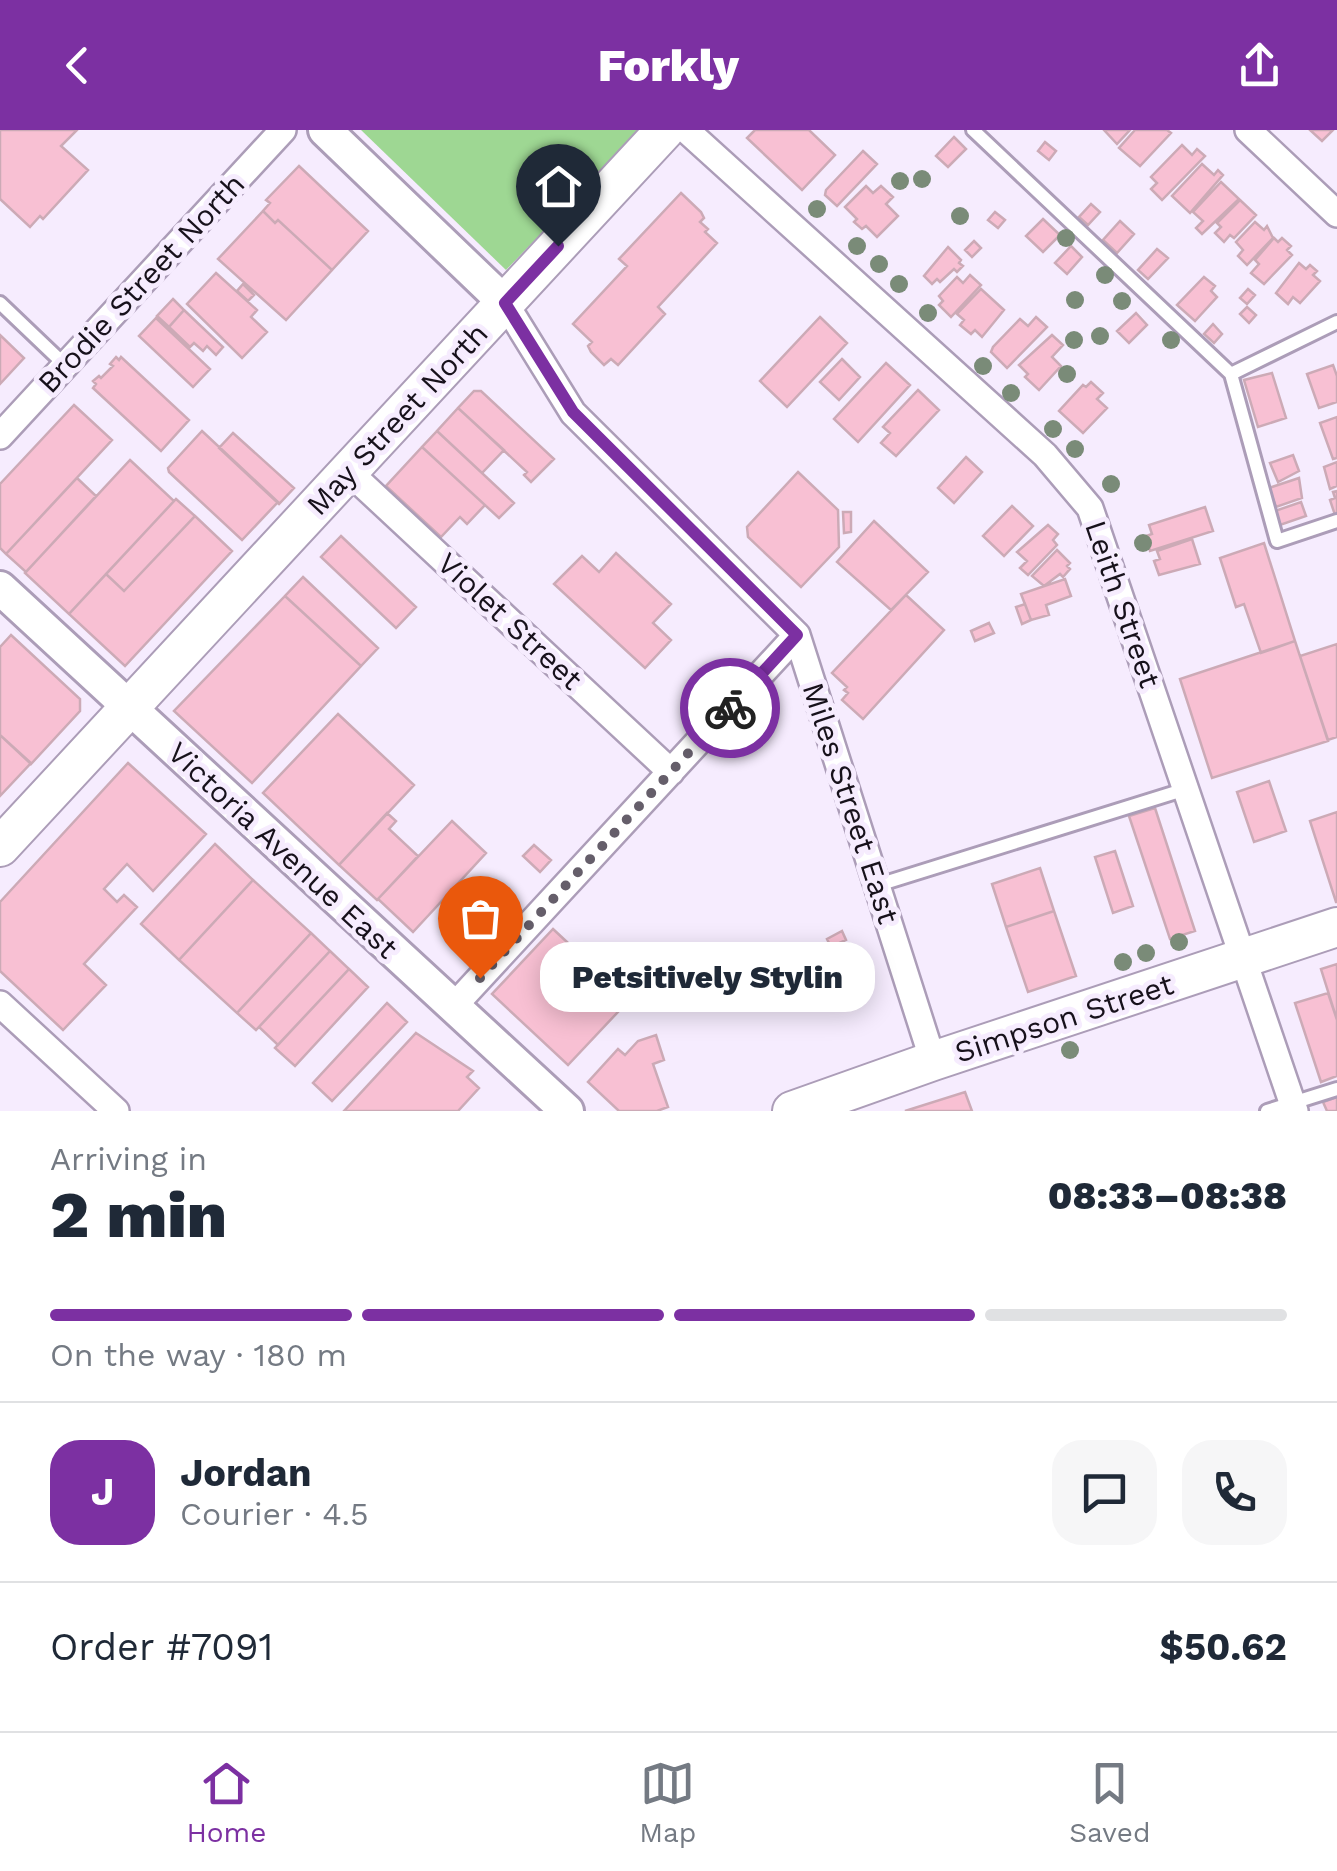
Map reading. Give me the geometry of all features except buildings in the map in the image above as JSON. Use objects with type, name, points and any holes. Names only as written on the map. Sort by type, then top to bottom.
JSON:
[{"type":"main road","name":"May Street North","points":[[0,846],[666,130]]},
{"type":"main road","name":"Simpson Street","points":[[792,1111],[933,1060],[1337,928]]},
{"type":"street","name":"Brodie Street North","points":[[0,436],[282,130]]},
{"type":"street","name":"Miles Street East","points":[[325,130],[505,303],[573,412],[797,635],[933,1060]]},
{"type":"street","name":"Leith Street","points":[[686,130],[1045,455],[1090,508],[1294,1107]]},
{"type":"street","points":[[1248,130],[1337,214]]},
{"type":"street","name":"Violet Street","points":[[348,471],[670,772]]},
{"type":"street","name":"Victoria Avenue East","points":[[0,588],[567,1111]]},
{"type":"street","points":[[453,1007],[797,635]]},
{"type":"street","points":[[0,1004],[116,1111]]},
{"type":"lane","points":[[973,130],[1231,374],[1277,541],[1337,521]]},
{"type":"lane","points":[[0,303],[66,366]]},
{"type":"lane","points":[[1231,374],[1337,322]]},
{"type":"lane","points":[[878,886],[1187,788]]},
{"type":"lane","points":[[1267,1111],[1294,1107],[1337,1088]]},
{"type":"green space","points":[[361,130],[641,130],[506,270]]},
{"type":"way so far","points":[[480,978],[730,708]]},
{"type":"place","name":"Petsitively Stylin","points":[[480,978]]},
{"type":"route","points":[[558,246],[505,303],[573,412],[797,635],[730,708]]}]
